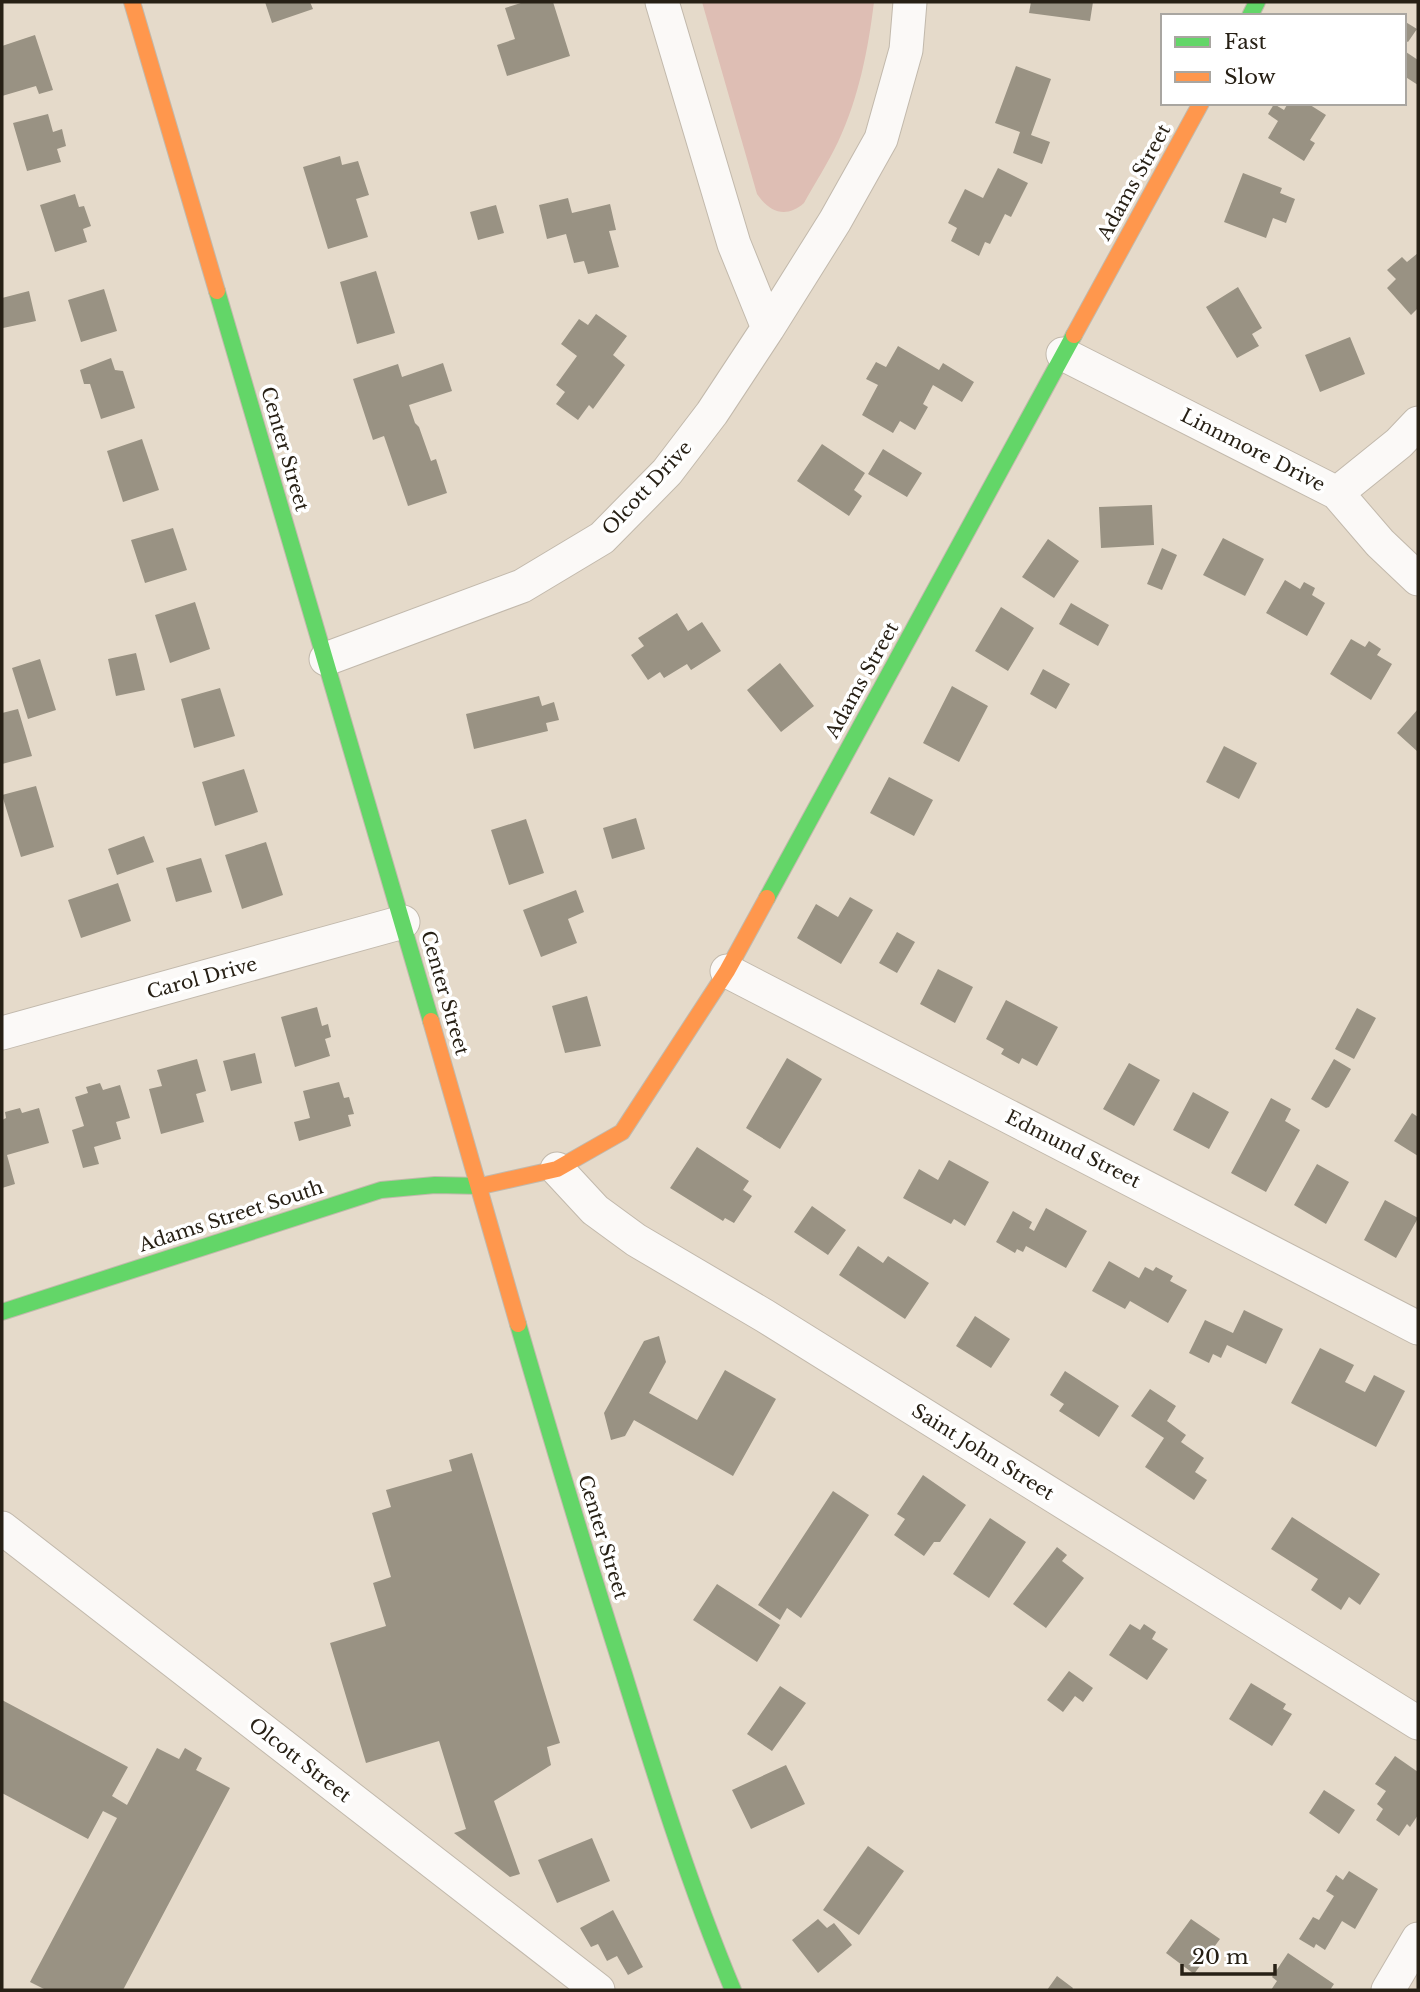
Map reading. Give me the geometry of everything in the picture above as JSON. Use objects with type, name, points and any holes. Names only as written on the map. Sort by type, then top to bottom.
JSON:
[{"type":"main road","name":"Center Street","points":[[132,2],[403,922],[561,1473],[668,1819],[695,1897],[733,1990]]},
{"type":"main road","name":"Adams Street","points":[[477,1187],[557,1169],[622,1132],[727,971],[1200,105]]},
{"type":"main road","name":"Adams Street South","points":[[2,1312],[381,1191],[435,1185],[477,1187]]},
{"type":"street","points":[[662,2],[734,244],[768,328]]},
{"type":"street","name":"Olcott Drive","points":[[326,659],[523,586],[602,538],[667,472],[712,413],[768,328],[835,221],[881,139],[906,50],[910,2]]},
{"type":"street","name":"Linnmore Drive","points":[[1063,354],[1337,493],[1380,543],[1418,579]]},
{"type":"street","points":[[1337,493],[1399,443],[1418,423]]},
{"type":"street","name":"Carol Drive","points":[[2,1033],[403,922]]},
{"type":"street","name":"Edmund Street","points":[[727,971],[1418,1328]]},
{"type":"street","name":"Saint John Street","points":[[557,1169],[595,1210],[636,1240],[765,1316],[1418,1723]]},
{"type":"street","name":"Olcott Street","points":[[2,1528],[598,1990]]},
{"type":"street","points":[[1388,1990],[1418,1939]]},
{"type":"shaded area","points":[[702,2],[874,2],[862,73],[852,108],[830,158],[804,203],[791,211],[772,209],[757,194]]},
{"type":"building","points":[[265,2],[310,2],[313,9],[272,23]]},
{"type":"building","points":[[524,2],[553,2],[570,56],[507,76],[497,45],[515,39],[505,8]]},
{"type":"building","points":[[1031,2],[1093,2],[1090,21],[1029,13]]},
{"type":"building","points":[[1406,22],[1417,29],[1408,42],[1406,41]]},
{"type":"building","points":[[35,35],[53,90],[39,94],[36,86],[2,96],[2,46]]},
{"type":"building","points":[[1406,52],[1418,60],[1418,85],[1406,77]]},
{"type":"building","points":[[1016,66],[1051,79],[1031,135],[1050,142],[1042,164],[1013,153],[1020,132],[995,123]]},
{"type":"building","points":[[1273,105],[1284,110],[1287,105],[1310,105],[1326,115],[1310,140],[1315,143],[1304,161],[1268,138],[1278,121],[1268,114]]},
{"type":"building","points":[[48,114],[53,132],[62,129],[66,146],[57,149],[61,162],[27,171],[13,123]]},
{"type":"building","points":[[340,156],[342,165],[358,161],[369,195],[356,199],[368,237],[328,249],[303,167]]},
{"type":"building","points":[[998,168],[1028,183],[1011,217],[1005,214],[990,244],[985,242],[979,256],[951,241],[957,228],[948,223],[965,189],[983,198]]},
{"type":"building","points":[[1243,173],[1282,188],[1280,193],[1295,199],[1286,223],[1273,218],[1266,238],[1224,222]]},
{"type":"building","points":[[75,194],[79,207],[84,206],[91,226],[83,229],[87,242],[55,252],[40,205]]},
{"type":"building","points":[[568,198],[572,213],[610,204],[616,230],[609,231],[619,267],[588,274],[584,261],[574,263],[566,234],[547,239],[539,205]]},
{"type":"building","points":[[496,205],[504,233],[478,240],[470,212]]},
{"type":"building","points":[[1418,253],[1418,308],[1411,315],[1387,288],[1396,279],[1387,270],[1402,257],[1407,262]]},
{"type":"building","points":[[376,271],[395,333],[357,344],[340,282]]},
{"type":"building","points":[[1238,287],[1262,328],[1252,334],[1259,346],[1237,358],[1206,307]]},
{"type":"building","points":[[104,289],[117,331],[81,342],[68,300]]},
{"type":"building","points":[[29,291],[36,321],[3,328],[2,298]]},
{"type":"building","points":[[596,314],[627,336],[613,355],[625,365],[593,409],[589,405],[578,420],[556,404],[565,392],[556,385],[577,356],[561,344],[579,319],[588,325]]},
{"type":"building","points":[[1350,337],[1365,374],[1320,392],[1305,355]]},
{"type":"building","points":[[898,346],[939,370],[943,363],[974,382],[962,402],[933,385],[923,404],[928,407],[915,430],[900,421],[893,433],[862,415],[878,385],[866,379],[876,362],[886,367]]},
{"type":"building","points":[[111,358],[115,370],[123,371],[135,408],[101,419],[90,384],[84,384],[80,370]]},
{"type":"building","points":[[443,363],[452,391],[409,405],[431,461],[436,459],[447,493],[408,506],[384,436],[373,440],[353,379],[398,364],[402,377]]},
{"type":"building","points":[[142,439],[159,490],[123,502],[107,451]]},
{"type":"building","points":[[822,444],[865,473],[854,490],[862,496],[849,516],[797,481]]},
{"type":"building","points":[[883,449],[922,473],[907,497],[868,474]]},
{"type":"building","points":[[1152,505],[1154,545],[1101,548],[1099,507]]},
{"type":"building","points":[[173,528],[187,570],[145,583],[131,540]]},
{"type":"building","points":[[1223,538],[1264,559],[1245,596],[1203,575]]},
{"type":"building","points":[[1048,539],[1079,561],[1054,598],[1022,577]]},
{"type":"building","points":[[1162,548],[1177,555],[1162,590],[1147,584]]},
{"type":"building","points":[[1285,580],[1300,589],[1304,582],[1315,588],[1312,595],[1325,603],[1307,636],[1266,613]]},
{"type":"building","points":[[195,602],[210,649],[170,663],[155,615]]},
{"type":"building","points":[[1071,603],[1109,625],[1098,646],[1059,624]]},
{"type":"building","points":[[1001,607],[1034,628],[1008,671],[975,651]]},
{"type":"building","points":[[677,613],[688,631],[702,622],[721,651],[691,670],[687,664],[664,678],[660,672],[648,680],[631,655],[644,646],[638,638]]},
{"type":"building","points":[[1351,639],[1365,647],[1369,641],[1381,649],[1377,655],[1392,664],[1371,700],[1330,674]]},
{"type":"building","points":[[136,653],[145,690],[116,696],[108,659]]},
{"type":"building","points":[[40,659],[56,710],[28,719],[12,668]]},
{"type":"building","points":[[780,663],[814,706],[781,732],[747,690]]},
{"type":"building","points":[[1043,669],[1070,684],[1056,709],[1030,694]]},
{"type":"building","points":[[952,686],[988,706],[959,762],[923,743]]},
{"type":"building","points":[[220,688],[235,736],[194,748],[181,699]]},
{"type":"building","points":[[539,696],[542,706],[554,702],[559,720],[546,723],[548,731],[474,749],[466,714]]},
{"type":"building","points":[[18,709],[32,756],[2,764],[2,713]]},
{"type":"building","points":[[1418,709],[1418,752],[1397,733]]},
{"type":"building","points":[[1224,746],[1257,763],[1239,799],[1206,782]]},
{"type":"building","points":[[244,769],[258,812],[215,826],[202,782]]},
{"type":"building","points":[[889,777],[933,800],[914,836],[870,813]]},
{"type":"building","points":[[36,786],[54,847],[21,857],[2,795]]},
{"type":"building","points":[[636,818],[645,849],[612,859],[603,828]]},
{"type":"building","points":[[526,819],[544,873],[509,885],[491,830]]},
{"type":"building","points":[[144,836],[154,862],[117,875],[108,849]]},
{"type":"building","points":[[266,842],[283,895],[242,909],[225,855]]},
{"type":"building","points":[[201,858],[212,892],[176,902],[166,868]]},
{"type":"building","points":[[118,883],[131,921],[81,938],[68,900]]},
{"type":"building","points":[[576,890],[584,912],[568,919],[577,943],[541,957],[523,910]]},
{"type":"building","points":[[850,897],[873,910],[841,964],[797,938],[816,904],[838,917]]},
{"type":"building","points":[[897,932],[915,942],[897,973],[879,963]]},
{"type":"building","points":[[938,969],[973,987],[955,1023],[920,1004]]},
{"type":"building","points":[[587,996],[601,1046],[565,1053],[552,1006]]},
{"type":"building","points":[[1006,1000],[1058,1027],[1037,1066],[1022,1058],[1019,1064],[1001,1054],[1004,1049],[986,1039]]},
{"type":"building","points":[[317,1007],[322,1026],[328,1024],[331,1037],[325,1039],[330,1056],[295,1067],[281,1017]]},
{"type":"building","points":[[1357,1008],[1376,1018],[1354,1059],[1335,1049]]},
{"type":"building","points":[[255,1053],[262,1083],[231,1091],[223,1061]]},
{"type":"building","points":[[787,1058],[822,1079],[780,1149],[746,1128]]},
{"type":"building","points":[[197,1059],[206,1091],[196,1094],[204,1122],[161,1134],[149,1089],[162,1086],[157,1070]]},
{"type":"building","points":[[1334,1059],[1351,1069],[1326,1108],[1311,1099]]},
{"type":"building","points":[[1129,1063],[1160,1080],[1134,1126],[1103,1109]]},
{"type":"building","points":[[339,1082],[344,1098],[349,1097],[354,1114],[348,1115],[351,1126],[299,1141],[294,1122],[310,1118],[303,1091]]},
{"type":"building","points":[[100,1083],[103,1090],[120,1085],[130,1118],[116,1122],[121,1139],[94,1147],[99,1164],[83,1168],[72,1130],[84,1126],[75,1097],[88,1093],[86,1087]]},
{"type":"building","points":[[1193,1092],[1229,1112],[1209,1149],[1173,1130]]},
{"type":"building","points":[[1271,1098],[1291,1109],[1285,1121],[1300,1130],[1266,1192],[1231,1173]]},
{"type":"building","points":[[20,1108],[22,1113],[39,1108],[49,1143],[7,1155],[15,1184],[2,1188],[2,1120],[6,1118],[5,1112]]},
{"type":"building","points":[[1412,1113],[1418,1117],[1418,1156],[1394,1141]]},
{"type":"building","points":[[697,1147],[749,1181],[743,1190],[752,1196],[734,1223],[725,1218],[723,1221],[670,1188]]},
{"type":"building","points":[[949,1160],[989,1182],[965,1226],[954,1219],[951,1224],[903,1198],[919,1169],[938,1180]]},
{"type":"building","points":[[1317,1164],[1349,1182],[1326,1224],[1294,1205]]},
{"type":"building","points":[[1385,1200],[1418,1218],[1396,1258],[1364,1240]]},
{"type":"building","points":[[812,1206],[846,1230],[828,1255],[794,1232]]},
{"type":"building","points":[[1046,1208],[1087,1231],[1066,1268],[1026,1246],[1023,1252],[1017,1249],[1015,1253],[996,1242],[1013,1211],[1032,1222],[1029,1228],[1034,1231]]},
{"type":"building","points":[[858,1246],[883,1263],[888,1256],[929,1283],[905,1319],[839,1275]]},
{"type":"building","points":[[1109,1261],[1139,1278],[1145,1267],[1153,1271],[1156,1267],[1173,1276],[1170,1281],[1187,1290],[1168,1323],[1130,1301],[1125,1309],[1092,1291]]},
{"type":"building","points":[[1244,1310],[1283,1329],[1266,1364],[1227,1345],[1221,1358],[1213,1354],[1209,1363],[1189,1353],[1205,1320],[1233,1333]]},
{"type":"building","points":[[975,1316],[1010,1339],[991,1368],[956,1346]]},
{"type":"building","points":[[659,1336],[666,1362],[649,1393],[697,1420],[725,1370],[776,1399],[733,1476],[634,1420],[625,1436],[611,1440],[604,1413],[644,1341]]},
{"type":"building","points":[[1320,1348],[1354,1365],[1345,1382],[1365,1392],[1374,1375],[1405,1391],[1376,1447],[1291,1403]]},
{"type":"building","points":[[1065,1371],[1119,1406],[1099,1437],[1059,1411],[1064,1404],[1050,1395]]},
{"type":"building","points":[[1150,1389],[1176,1406],[1167,1421],[1186,1435],[1181,1442],[1204,1458],[1195,1472],[1207,1480],[1194,1500],[1145,1467],[1164,1438],[1131,1416]]},
{"type":"building","points":[[472,1453],[560,1743],[547,1747],[551,1765],[494,1801],[520,1874],[510,1877],[454,1833],[466,1829],[439,1741],[366,1763],[330,1643],[386,1626],[373,1583],[391,1577],[372,1513],[391,1507],[386,1490],[452,1471],[449,1460]]},
{"type":"building","points":[[923,1475],[966,1505],[940,1542],[934,1542],[924,1556],[894,1535],[905,1519],[897,1514]]},
{"type":"building","points":[[833,1491],[869,1515],[801,1618],[787,1608],[780,1620],[758,1605]]},
{"type":"building","points":[[1292,1517],[1380,1574],[1360,1605],[1349,1597],[1341,1610],[1311,1590],[1318,1579],[1271,1549]]},
{"type":"building","points":[[990,1518],[1026,1542],[989,1598],[953,1574]]},
{"type":"building","points":[[1057,1547],[1067,1555],[1062,1561],[1084,1578],[1046,1628],[1013,1604]]},
{"type":"building","points":[[717,1584],[780,1625],[757,1662],[693,1620]]},
{"type":"building","points":[[1130,1624],[1140,1630],[1144,1624],[1156,1632],[1152,1639],[1168,1649],[1147,1680],[1109,1655]]},
{"type":"building","points":[[1069,1671],[1093,1688],[1083,1702],[1075,1696],[1063,1712],[1047,1700]]},
{"type":"building","points":[[1251,1683],[1286,1704],[1283,1709],[1292,1714],[1272,1746],[1229,1719]]},
{"type":"building","points":[[780,1686],[806,1703],[772,1751],[747,1734]]},
{"type":"building","points":[[2,1700],[128,1767],[112,1796],[127,1805],[157,1748],[179,1759],[185,1748],[202,1758],[196,1770],[230,1788],[123,1990],[46,1990],[30,1982],[117,1818],[103,1811],[88,1839],[2,1793]]},
{"type":"building","points":[[1395,1756],[1418,1772],[1418,1815],[1410,1827],[1407,1824],[1399,1836],[1376,1820],[1383,1809],[1377,1804],[1386,1791],[1375,1784]]},
{"type":"building","points":[[786,1765],[805,1804],[751,1829],[732,1790]]},
{"type":"building","points":[[1324,1790],[1355,1810],[1339,1834],[1309,1813]]},
{"type":"building","points":[[592,1838],[610,1881],[557,1903],[538,1860]]},
{"type":"building","points":[[868,1846],[904,1871],[859,1935],[823,1910]]},
{"type":"building","points":[[1349,1871],[1378,1889],[1355,1929],[1342,1921],[1325,1950],[1316,1944],[1314,1948],[1299,1939],[1313,1917],[1319,1920],[1334,1896],[1326,1891],[1336,1875],[1343,1880]]},
{"type":"building","points":[[613,1910],[643,1967],[628,1975],[617,1956],[607,1961],[598,1944],[591,1947],[580,1928]]},
{"type":"building","points":[[818,1919],[827,1928],[834,1923],[852,1945],[818,1973],[792,1940]]},
{"type":"building","points":[[1191,1919],[1220,1939],[1194,1974],[1166,1953]]},
{"type":"building","points":[[1288,1953],[1334,1984],[1330,1990],[1271,1990],[1277,1981],[1272,1977]]},
{"type":"building","points":[[1057,1976],[1073,1988],[1072,1990],[1047,1990]]},
{"type":"traffic: fast","points":[[1251,14],[1257,2]]},
{"type":"traffic: fast","points":[[217,291],[431,1021]]},
{"type":"traffic: fast","points":[[767,898],[1074,335]]},
{"type":"traffic: fast","points":[[2,1312],[381,1190],[435,1185],[481,1186]]},
{"type":"traffic: fast","points":[[518,1324],[662,1794],[702,1912],[733,1990]]},
{"type":"traffic: slow","points":[[132,2],[217,291]]},
{"type":"traffic: slow","points":[[1074,335],[1200,105]]},
{"type":"traffic: slow","points":[[481,1186],[557,1169],[622,1132],[727,971],[767,898]]},
{"type":"traffic: slow","points":[[431,1021],[518,1324]]}]
